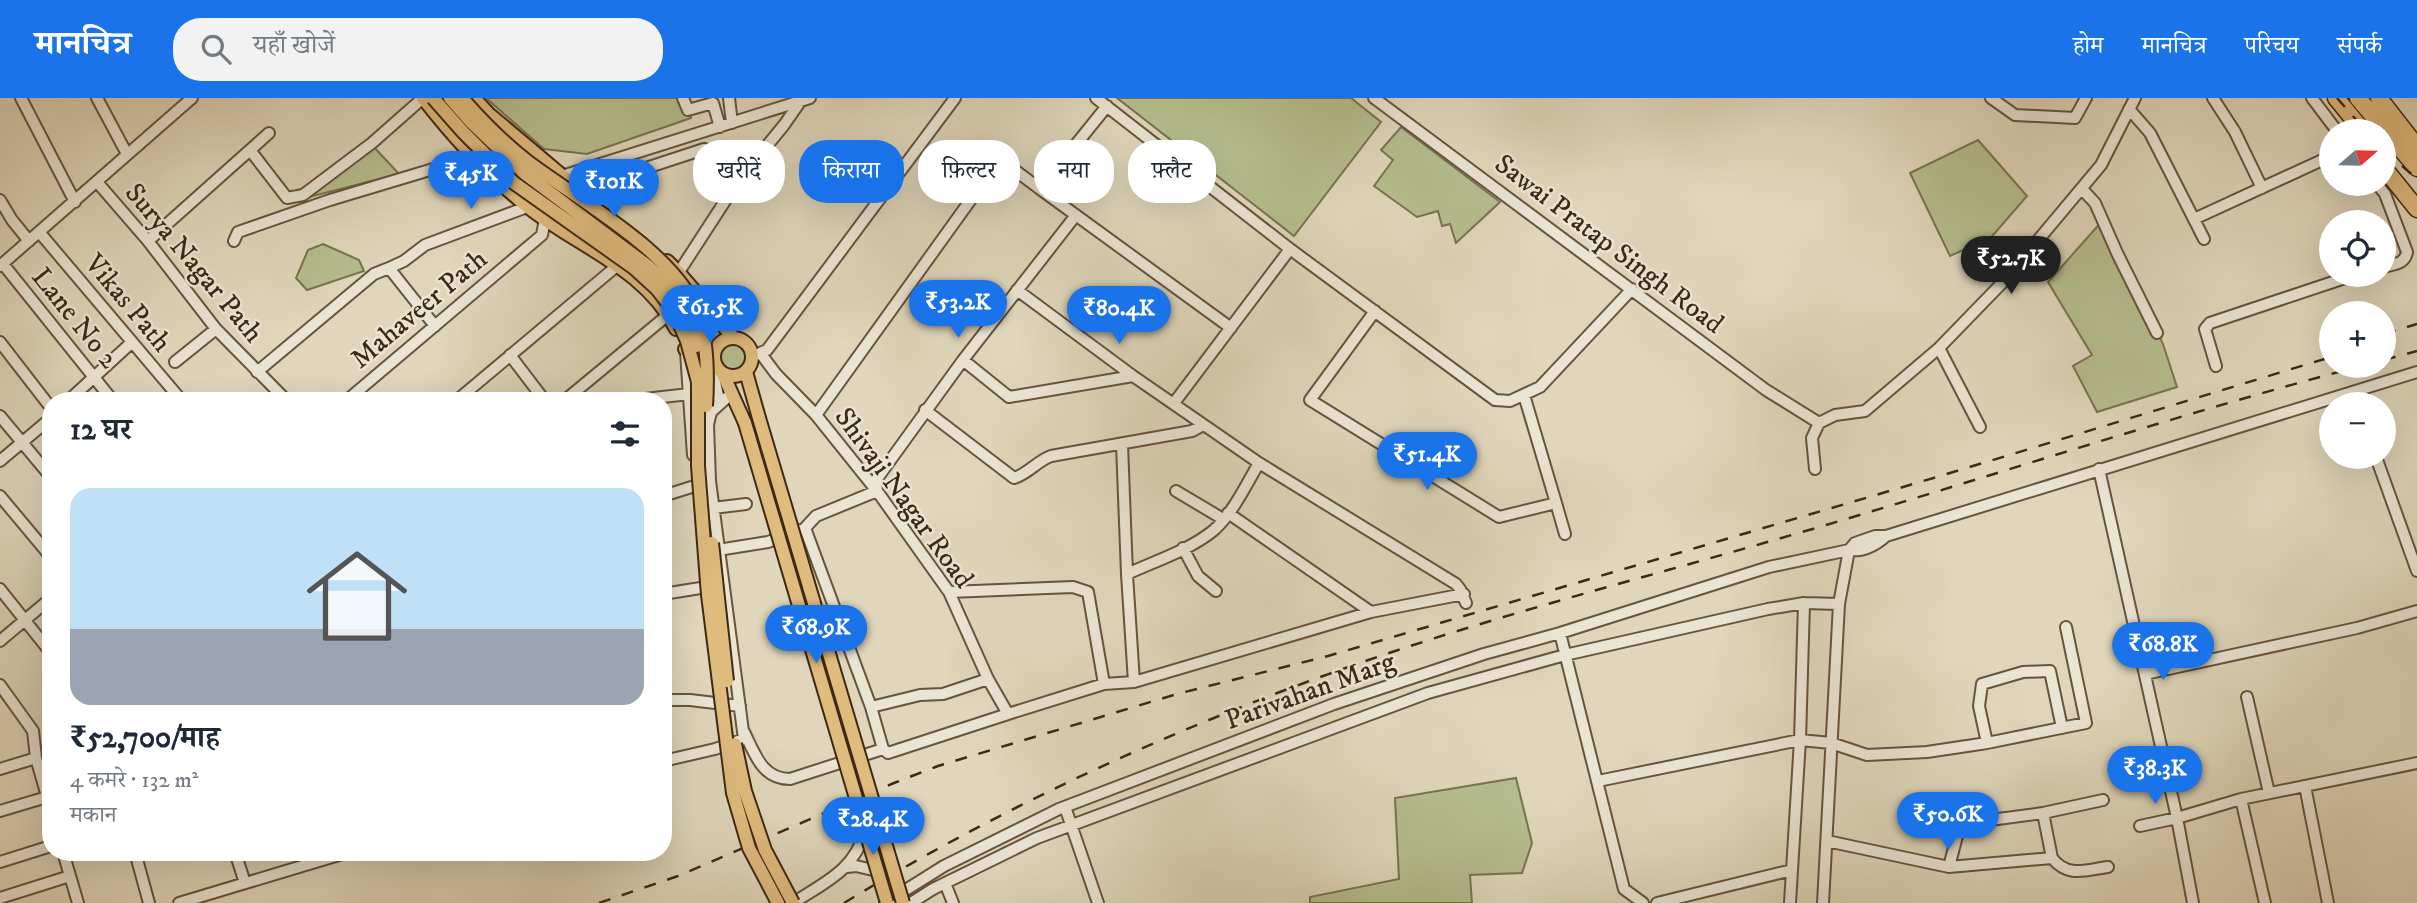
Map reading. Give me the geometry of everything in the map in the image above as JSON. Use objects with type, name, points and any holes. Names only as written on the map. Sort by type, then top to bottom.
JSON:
[{"type":"highway","points":[[2327,98],[2344,119]]},
{"type":"highway","points":[[2336,98],[2353,119]]},
{"type":"highway","points":[[2358,98],[2417,168]]},
{"type":"highway","points":[[2379,98],[2414,136]]},
{"type":"highway","points":[[2396,169],[2417,194]]},
{"type":"highway","points":[[2396,183],[2417,209]]},
{"type":"main road","points":[[423,98],[473,157],[527,206],[618,265],[659,301],[685,350],[735,377],[746,372],[757,355],[749,345],[734,338],[715,318],[679,272],[562,176],[474,98]]},
{"type":"main road","points":[[433,98],[514,183],[634,268],[657,289],[674,311],[687,341],[698,382]]},
{"type":"main road","points":[[450,98],[524,173],[628,250],[667,283],[683,305],[695,334],[698,466],[708,595],[733,793],[749,848],[773,901]]},
{"type":"main road","points":[[461,98],[525,160],[629,234],[677,277],[696,310],[703,335],[708,380],[704,468],[737,757],[765,850],[793,903]]},
{"type":"main road","points":[[586,245],[609,214]]},
{"type":"main road","points":[[734,338],[722,341],[717,346],[714,358],[745,423],[886,903]]},
{"type":"main road","points":[[746,372],[903,903]]},
{"type":"street","points":[[21,98],[75,202]]},
{"type":"street","points":[[111,98],[99,102],[127,154]]},
{"type":"street","points":[[1,265],[192,98]]},
{"type":"street","points":[[250,150],[287,198],[303,195],[372,143],[423,98]]},
{"type":"street","points":[[683,98],[688,110],[713,103],[720,127]]},
{"type":"street","points":[[729,98],[732,123]]},
{"type":"street","points":[[757,355],[767,350],[955,98]]},
{"type":"street","points":[[1096,98],[1290,249],[1495,400],[1510,401],[1540,387],[1632,289]]},
{"type":"street","name":"Sawai Pratap Singh Road","points":[[1374,98],[1766,390],[1819,423]]},
{"type":"street","points":[[1991,98],[2015,115],[2074,118],[2086,98]]},
{"type":"street","points":[[1815,469],[1812,438],[1819,423],[1835,415],[1866,411],[1939,348],[2003,282],[2101,165],[2135,98]]},
{"type":"street","points":[[2213,98],[2235,132],[2262,188]]},
{"type":"street","points":[[2312,98],[2328,119]]},
{"type":"street","points":[[562,176],[805,100]]},
{"type":"street","points":[[772,140],[805,100]]},
{"type":"street","points":[[1080,140],[1107,106]]},
{"type":"street","points":[[2129,109],[2150,133],[2204,239]]},
{"type":"street","points":[[148,241],[269,133]]},
{"type":"street","points":[[579,190],[693,153]]},
{"type":"street","points":[[233,241],[237,232],[318,204],[473,157]]},
{"type":"street","points":[[816,415],[1000,159],[1034,185]]},
{"type":"street","points":[[2194,219],[2319,162]]},
{"type":"street","name":"Surya Nagar Path","points":[[97,182],[148,241],[216,328],[257,372]]},
{"type":"street","points":[[2082,189],[2095,203],[2157,333]]},
{"type":"street","points":[[0,201],[29,241]]},
{"type":"street","points":[[679,272],[724,203]]},
{"type":"street","points":[[1059,203],[1231,328]]},
{"type":"street","points":[[278,392],[257,372],[374,274],[404,261],[425,245],[527,206]]},
{"type":"street","points":[[718,550],[768,542],[805,528],[816,516],[877,491],[876,480],[925,410],[1076,215]]},
{"type":"street","name":"Mahaveer Path","points":[[357,392],[542,235],[545,219]]},
{"type":"street","points":[[0,226],[12,220]]},
{"type":"street","points":[[2396,223],[2407,252],[2401,262],[2396,263]]},
{"type":"street","name":"Vikas Path","points":[[40,233],[174,392]]},
{"type":"street","points":[[1174,403],[1290,249]]},
{"type":"street","name":"Lane No 2","points":[[1,265],[106,392]]},
{"type":"street","points":[[467,392],[618,265]]},
{"type":"street","points":[[389,268],[435,326]]},
{"type":"street","points":[[2216,366],[2205,329],[2210,323],[2319,287]]},
{"type":"street","points":[[805,528],[871,707],[883,749],[888,753],[1104,684],[1134,682],[1371,612],[1465,599],[1455,584],[1259,463],[1133,376],[1017,290]]},
{"type":"street","points":[[1375,311],[1310,400],[1499,517],[1556,503]]},
{"type":"street","points":[[575,392],[668,314]]},
{"type":"street","points":[[175,362],[216,328]]},
{"type":"street","points":[[0,342],[42,396]]},
{"type":"street","points":[[77,392],[131,343]]},
{"type":"street","points":[[1939,348],[1980,426]]},
{"type":"street","points":[[685,350],[694,486],[724,746]]},
{"type":"street","points":[[510,355],[538,392]]},
{"type":"street","name":"Shivaji Nagar Road","points":[[757,355],[816,415],[877,491],[948,592],[988,679],[1008,714]]},
{"type":"street","points":[[963,360],[1009,397],[1133,376]]},
{"type":"street","points":[[717,369],[715,408],[708,425],[710,481],[743,736],[761,766],[770,775],[781,779],[790,779],[883,749]]},
{"type":"street","name":"Parivahan Marg","points":[[886,903],[944,866],[1065,807],[1334,704],[1484,654],[1560,633],[1769,567],[1849,550],[1855,543],[1875,536],[1886,536],[2417,372]]},
{"type":"street","points":[[715,408],[732,393]]},
{"type":"street","points":[[672,396],[689,394],[715,408]]},
{"type":"street","points":[[1524,396],[1565,534]]},
{"type":"street","points":[[925,410],[1014,478],[1051,456],[1192,431],[1203,425]]},
{"type":"street","points":[[0,416],[42,466]]},
{"type":"street","points":[[0,461],[42,426]]},
{"type":"street","points":[[1122,444],[1134,682]]},
{"type":"street","points":[[1127,574],[1202,539],[1226,516],[1259,463]]},
{"type":"street","points":[[2099,469],[2177,818],[2193,903]]},
{"type":"street","points":[[2380,469],[2417,571]]},
{"type":"street","points":[[672,493],[710,481]]},
{"type":"street","points":[[1176,491],[1226,516],[1371,612]]},
{"type":"street","points":[[0,496],[42,546]]},
{"type":"street","points":[[713,508],[746,504]]},
{"type":"street","points":[[1183,548],[1198,576],[1216,591]]},
{"type":"street","points":[[1823,903],[1839,604],[1849,550]]},
{"type":"street","points":[[672,592],[723,584]]},
{"type":"street","points":[[948,592],[1073,587],[1088,592],[1104,684]]},
{"type":"street","points":[[0,589],[42,642]]},
{"type":"street","points":[[1790,903],[1800,740],[1804,603]]},
{"type":"street","name":"Parivahan Marg","points":[[911,903],[945,883],[1037,838],[1428,692],[1565,655],[1804,603],[1839,604]]},
{"type":"street","points":[[0,641],[42,606]]},
{"type":"street","points":[[2145,674],[2357,628],[2417,611]]},
{"type":"street","points":[[1598,781],[1800,740],[1831,743],[1867,755],[1927,752],[2086,723],[2066,627]]},
{"type":"street","points":[[1560,633],[1624,889],[1643,903]]},
{"type":"street","points":[[1987,743],[1979,706],[1982,684],[2023,672],[2050,671],[2062,728]]},
{"type":"street","points":[[871,707],[920,695],[943,694],[988,679]]},
{"type":"street","points":[[0,685],[33,731],[42,779]]},
{"type":"street","points":[[2247,697],[2269,793]]},
{"type":"street","points":[[672,700],[740,706]]},
{"type":"street","points":[[672,759],[724,746],[743,736]]},
{"type":"street","points":[[0,769],[36,758]]},
{"type":"street","points":[[2140,826],[2269,793],[2416,767]]},
{"type":"street","points":[[2305,786],[2328,903]]},
{"type":"street","points":[[0,811],[42,798]]},
{"type":"street","points":[[2241,799],[2265,903]]},
{"type":"street","points":[[1948,867],[1960,824],[2043,813],[2103,800]]},
{"type":"street","points":[[1065,807],[1098,903]]},
{"type":"street","points":[[2043,813],[2052,858],[2060,868],[2074,872],[2108,867]]},
{"type":"street","points":[[793,903],[847,867],[861,846],[865,831]]},
{"type":"street","points":[[1827,841],[1948,867],[2052,858]]},
{"type":"street","points":[[0,862],[42,849]]},
{"type":"street","points":[[66,861],[78,903]]},
{"type":"street","points":[[137,861],[149,903]]},
{"type":"street","points":[[238,861],[245,883]]},
{"type":"street","points":[[179,903],[319,861]]},
{"type":"street","points":[[847,867],[856,866],[877,871]]},
{"type":"street","points":[[1657,903],[1792,870]]},
{"type":"street","points":[[0,898],[70,876]]},
{"type":"street","points":[[945,883],[953,903]]},
{"type":"green space","points":[[486,98],[687,98],[691,118],[587,154],[544,149]]},
{"type":"green space","points":[[1117,98],[1351,98],[1381,122],[1294,236],[1216,175],[1216,140],[1171,140]]},
{"type":"green space","points":[[1401,127],[1500,202],[1456,243],[1450,224],[1442,226],[1438,211],[1417,217],[1374,186],[1393,160],[1381,150]]},
{"type":"green space","points":[[1978,140],[2027,196],[1975,256],[1970,247],[1950,256],[1910,173]]},
{"type":"green space","points":[[373,146],[399,174],[309,197]]},
{"type":"green space","points":[[2103,220],[2163,344],[2177,387],[2097,412],[2073,366],[2092,355],[2048,282]]},
{"type":"green space","points":[[323,244],[359,260],[364,271],[307,290],[296,278],[308,250]]},
{"type":"green space","points":[[732,343],[742,347],[746,357],[742,367],[732,371],[722,367],[718,357],[722,347]]},
{"type":"green space","points":[[1516,778],[1532,843],[1522,873],[1470,875],[1472,903],[1310,903],[1310,897],[1399,879],[1395,798]]},
{"type":"railway","points":[[2337,98],[2355,119]]},
{"type":"railway","points":[[2396,161],[2417,179]]},
{"type":"railway","points":[[2396,330],[2417,324]]},
{"type":"railway","points":[[2396,357],[2417,351]]},
{"type":"railway","points":[[599,903],[678,876],[938,766],[1177,694],[1328,656],[1937,477],[2319,361]]},
{"type":"railway","points":[[844,903],[1041,795],[1178,733],[1318,678],[1493,620],[1809,530],[2319,377]]}]
